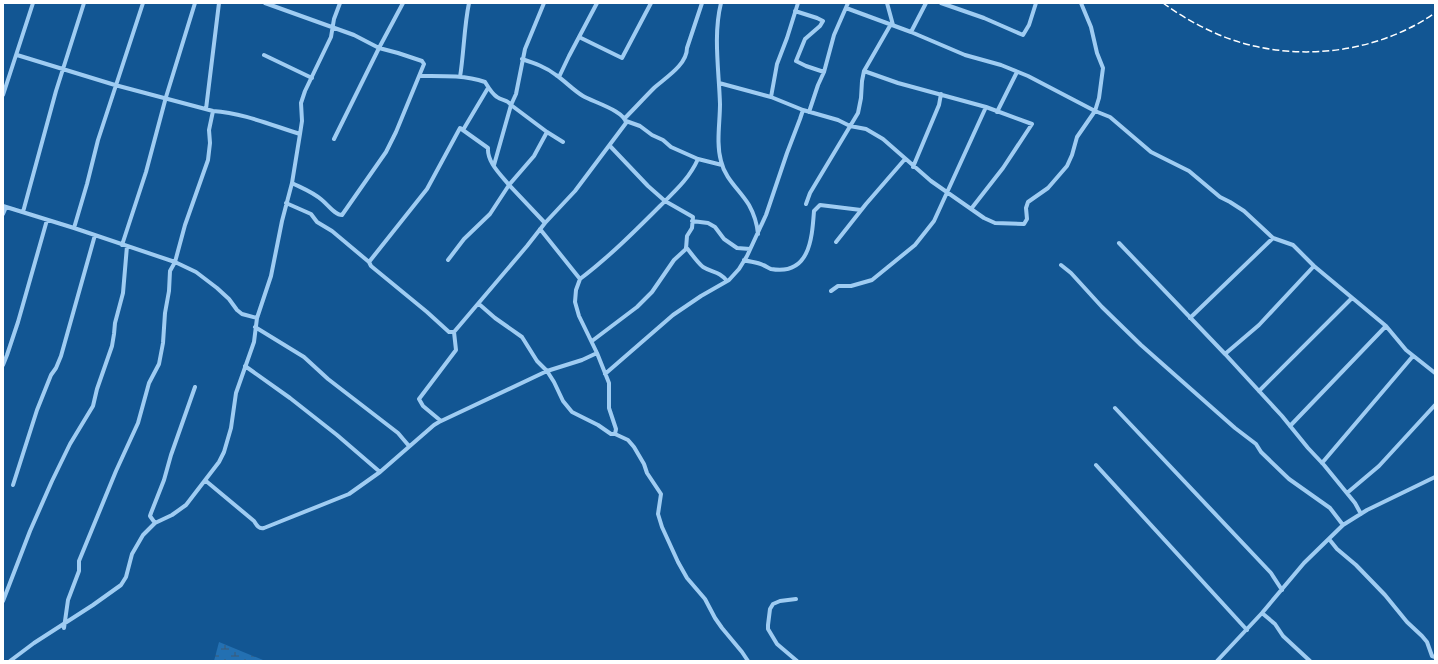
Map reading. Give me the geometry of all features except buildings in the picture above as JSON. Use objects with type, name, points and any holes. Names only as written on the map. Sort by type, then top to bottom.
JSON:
[{"type":"street","points":[[3,95],[33,3]]},
{"type":"street","points":[[23,212],[63,69],[84,3]]},
{"type":"street","points":[[74,228],[88,184],[98,140],[144,3]]},
{"type":"street","points":[[122,245],[146,172],[166,97],[195,3]]},
{"type":"street","points":[[206,109],[220,3]]},
{"type":"street","points":[[265,3],[354,35],[379,48],[422,61],[424,64],[396,132],[386,152],[342,215],[337,214],[311,192],[292,183]]},
{"type":"street","points":[[10,661],[64,626],[124,581],[136,546],[143,535],[155,524],[172,515],[186,505],[206,481],[219,462],[224,452],[231,428],[236,394],[254,342],[257,318],[271,276],[278,238],[292,183],[302,121],[301,103],[304,91],[312,78],[331,37],[334,19],[340,3]]},
{"type":"street","points":[[334,139],[379,48],[404,3]]},
{"type":"street","points":[[460,77],[465,23],[469,3]]},
{"type":"street","points":[[494,165],[511,104],[517,90],[522,59],[544,3]]},
{"type":"street","points":[[559,77],[597,3]]},
{"type":"street","points":[[579,37],[622,58],[650,3]]},
{"type":"street","points":[[441,421],[423,406],[420,399],[456,350],[454,332],[545,223],[575,191],[610,146],[626,123],[626,120],[655,87],[670,76],[685,57],[702,3]]},
{"type":"street","points":[[721,3],[718,17],[720,105],[718,146],[722,166],[726,174],[749,205],[756,222],[758,234]]},
{"type":"street","points":[[771,97],[777,64],[798,3]]},
{"type":"street","points":[[809,112],[824,72],[834,35],[848,3]]},
{"type":"street","points":[[806,204],[810,193],[858,113],[864,71],[892,24],[887,3]]},
{"type":"street","points":[[911,32],[926,3]]},
{"type":"street","points":[[941,3],[984,18],[1023,35],[1029,25],[1036,3]]},
{"type":"street","points":[[719,83],[771,97],[803,110],[838,120],[850,126],[866,129],[883,139],[913,167],[931,181],[984,218],[995,223],[1024,224],[1027,219],[1026,208],[1028,202],[1048,188],[1067,166],[1077,137],[1095,111],[1099,98],[1103,68],[1097,53],[1091,27],[1081,3]]},
{"type":"street","points":[[846,8],[892,24],[965,55],[1001,65],[1110,117],[1151,152],[1190,172],[1220,197],[1244,211],[1273,238],[1293,245],[1314,266],[1386,326],[1406,350],[1435,373]]},
{"type":"street","points":[[795,12],[823,21],[820,26],[805,39],[796,61],[824,72]]},
{"type":"street","points":[[17,55],[213,111],[227,112],[249,118],[300,134]]},
{"type":"street","points":[[264,55],[312,78]]},
{"type":"street","points":[[522,59],[539,65],[559,77],[583,95],[615,111],[626,120],[640,126],[663,140],[671,147],[698,159],[722,166]]},
{"type":"street","points":[[864,71],[898,83],[986,108],[1032,124],[1003,168],[971,209]]},
{"type":"street","points":[[997,112],[1017,72]]},
{"type":"street","points":[[419,76],[460,77],[477,79],[485,82],[496,97],[502,100],[508,100],[547,132],[563,142]]},
{"type":"street","points":[[463,130],[488,88]]},
{"type":"street","points":[[913,167],[939,105],[941,94]]},
{"type":"street","points":[[831,291],[838,286],[851,286],[872,280],[915,245],[934,221],[986,108]]},
{"type":"street","points":[[605,374],[672,315],[727,281],[739,269],[758,234],[773,197],[803,110]]},
{"type":"street","points":[[64,626],[68,600],[79,571],[79,561],[116,471],[138,423],[147,388],[159,364],[163,343],[170,271],[175,262],[185,225],[208,160],[213,111]]},
{"type":"street","points":[[369,262],[427,189],[460,128],[488,148],[490,158],[496,171],[545,223]]},
{"type":"street","points":[[448,260],[464,239],[490,214],[509,185],[534,156],[547,132]]},
{"type":"street","points":[[592,341],[637,307],[652,292],[674,260],[686,249],[687,236],[692,228],[693,217],[665,201],[648,186],[610,146]]},
{"type":"street","points":[[615,434],[616,429],[609,408],[609,383],[592,341],[579,316],[575,302],[576,290],[580,279],[630,236],[681,186],[698,159]]},
{"type":"street","points":[[836,242],[861,210],[905,159]]},
{"type":"street","points":[[286,203],[311,214],[317,222],[332,231],[449,332],[454,332]]},
{"type":"street","points":[[744,260],[770,268],[789,269],[802,260],[810,247],[814,211],[820,206],[861,210]]},
{"type":"street","points":[[3,214],[4,207],[23,212],[175,262],[196,272],[217,288],[242,314],[257,318]]},
{"type":"street","points":[[3,365],[16,328],[47,220]]},
{"type":"street","points":[[692,221],[708,223],[715,227],[724,239],[737,248],[750,249]]},
{"type":"street","points":[[540,229],[580,279]]},
{"type":"street","points":[[13,485],[36,410],[61,356],[95,235]]},
{"type":"street","points":[[1190,318],[1273,238]]},
{"type":"street","points":[[1119,243],[1259,391],[1347,493],[1361,514]]},
{"type":"street","points":[[3,601],[30,531],[52,481],[70,444],[93,406],[97,389],[112,346],[123,293],[127,246]]},
{"type":"street","points":[[686,249],[686,247],[702,266],[713,272],[722,274],[727,281]]},
{"type":"street","points":[[1061,265],[1071,273],[1102,307],[1141,345],[1235,428],[1250,438],[1261,452],[1289,479],[1330,508],[1344,525]]},
{"type":"street","points":[[1225,354],[1259,325],[1314,266]]},
{"type":"street","points":[[1259,391],[1352,298]]},
{"type":"street","points":[[478,304],[522,337],[537,361],[547,371],[572,412],[598,425],[611,434],[615,434],[628,440],[634,447],[661,494],[658,514],[678,562],[687,578],[705,600],[715,618],[748,661]]},
{"type":"street","points":[[1290,426],[1386,326]]},
{"type":"street","points":[[255,327],[304,357],[328,379],[398,433],[410,446]]},
{"type":"street","points":[[206,481],[261,529],[348,494],[380,472],[434,425],[441,421],[547,371],[582,360],[597,353]]},
{"type":"street","points":[[1322,463],[1413,356]]},
{"type":"street","points":[[245,366],[290,398],[380,472]]},
{"type":"street","points":[[155,524],[150,516],[164,480],[173,448],[195,387]]},
{"type":"street","points":[[1347,493],[1379,466],[1435,405]]},
{"type":"street","points":[[1115,408],[1272,573],[1282,590]]},
{"type":"street","points":[[1096,465],[1247,630]]},
{"type":"street","points":[[1217,661],[1262,613],[1304,562],[1344,525],[1361,514],[1435,478]]},
{"type":"street","points":[[1329,539],[1337,549],[1385,595],[1407,622],[1422,636],[1427,642],[1432,656],[1435,657]]},
{"type":"street","points":[[796,599],[780,601],[773,604],[770,609],[768,629],[777,644],[797,661]]},
{"type":"street","points":[[1262,613],[1275,624],[1283,636],[1310,661]]},
{"type":"green space","points":[[219,642],[263,660],[265,661],[214,661]]},
{"type":"railway","points":[[1163,3],[1206,29],[1230,39],[1254,46],[1301,52],[1348,48],[1371,43],[1415,25],[1435,13]]}]
